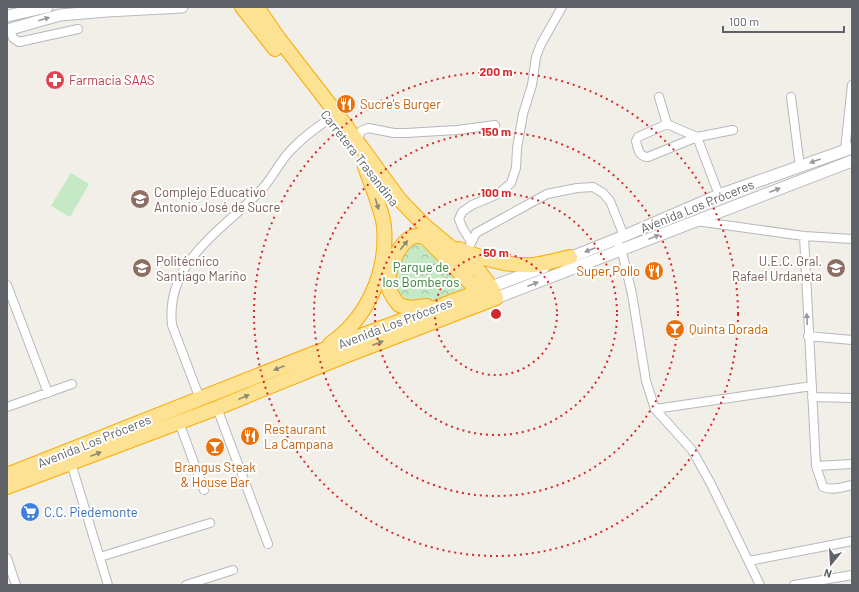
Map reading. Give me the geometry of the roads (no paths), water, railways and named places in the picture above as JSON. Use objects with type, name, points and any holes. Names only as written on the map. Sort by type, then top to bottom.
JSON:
[{"type":"highway","name":"Carretera Trasandina","points":[[244,8],[333,116],[357,142],[399,199],[442,242],[479,271],[489,294]]},
{"type":"highway","name":"Carretera Trasandina","points":[[333,116],[365,167],[399,209],[425,237],[489,294]]},
{"type":"highway","points":[[315,354],[338,338],[350,326],[364,309],[375,288],[384,249],[384,225],[365,167]]},
{"type":"highway","points":[[425,237],[417,236],[410,238],[394,258],[388,277],[389,290],[399,305],[410,308],[441,305]]},
{"type":"highway","points":[[442,242],[469,247],[493,260],[514,264],[533,265],[570,257]]},
{"type":"highway","name":"Avenida Los Próceres","points":[[7,475],[441,305],[489,294]]},
{"type":"highway","name":"Avenida Los Próceres","points":[[7,487],[217,408],[342,357],[489,294]]},
{"type":"main road","points":[[7,16],[47,7]]},
{"type":"main road","points":[[8,30],[67,14],[107,10],[182,7]]},
{"type":"main road","name":"Avenida Los Próceres","points":[[489,294],[570,257],[620,238],[719,195],[848,149]]},
{"type":"main road","name":"Avenida Los Próceres","points":[[489,294],[621,250],[852,161]]},
{"type":"street","points":[[469,247],[459,219],[462,212],[472,205],[498,194],[511,183],[516,168],[517,148],[523,114],[532,85],[536,57],[541,44],[562,7]]},
{"type":"street","points":[[8,30],[13,38],[19,42],[78,29]]},
{"type":"street","points":[[848,149],[852,85]]},
{"type":"street","points":[[659,97],[667,124]]},
{"type":"street","points":[[791,97],[800,167]]},
{"type":"street","points":[[200,399],[172,324],[172,302],[181,275],[188,262],[200,246],[264,187],[291,150],[333,116]]},
{"type":"street","points":[[719,195],[697,137],[667,124],[638,136],[636,141],[640,154],[643,157],[648,157],[697,137],[733,130]]},
{"type":"street","points":[[357,142],[361,131],[368,128],[394,133],[406,133],[457,130],[495,125]]},
{"type":"street","points":[[469,247],[476,234],[547,194],[577,188],[592,187],[603,193],[610,201],[620,238],[621,250],[632,294],[646,381],[655,409],[692,450],[711,484],[760,585]]},
{"type":"street","points":[[694,221],[804,236],[852,239]]},
{"type":"street","points":[[804,236],[808,336],[816,466],[823,487],[827,489],[836,489],[852,485]]},
{"type":"street","points":[[7,285],[48,393]]},
{"type":"street","points":[[808,336],[852,340]]},
{"type":"street","points":[[7,407],[72,384]]},
{"type":"street","points":[[655,409],[812,386]]},
{"type":"street","points":[[812,397],[852,398]]},
{"type":"street","points":[[217,408],[268,544]]},
{"type":"street","points":[[179,422],[204,490]]},
{"type":"street","points":[[71,463],[108,585]]},
{"type":"street","points":[[816,466],[852,464]]},
{"type":"street","points":[[100,557],[210,523]]},
{"type":"street","points":[[749,561],[852,541]]},
{"type":"street","points":[[7,558],[16,585]]},
{"type":"street","points":[[186,585],[233,570]]},
{"type":"street","points":[[794,585],[852,575]]},
{"type":"place","name":"Farmacia SAAS","points":[[55,80]]},
{"type":"place","name":"Sucre's Burger","points":[[346,104]]},
{"type":"place","name":"Complejo Educativo Antonio José de Sucre","points":[[140,199]]},
{"type":"place","name":"Politécnico Santiago Mariño","points":[[142,268]]},
{"type":"place","name":"U.E.C. Gral. Rafael Urdaneta","points":[[836,268]]},
{"type":"place","name":"Super Pollo","points":[[654,271]]},
{"type":"place","name":"Quinta Dorada","points":[[675,329]]},
{"type":"place","name":"Restaurant La Campana","points":[[250,436]]},
{"type":"place","name":"Brangus Steak & House Bar","points":[[215,447]]},
{"type":"place","name":"C.C. Piedemonte","points":[[30,512]]},
{"type":"park label","name":"Parque de los Bomberos","points":[[421,274]]}]
